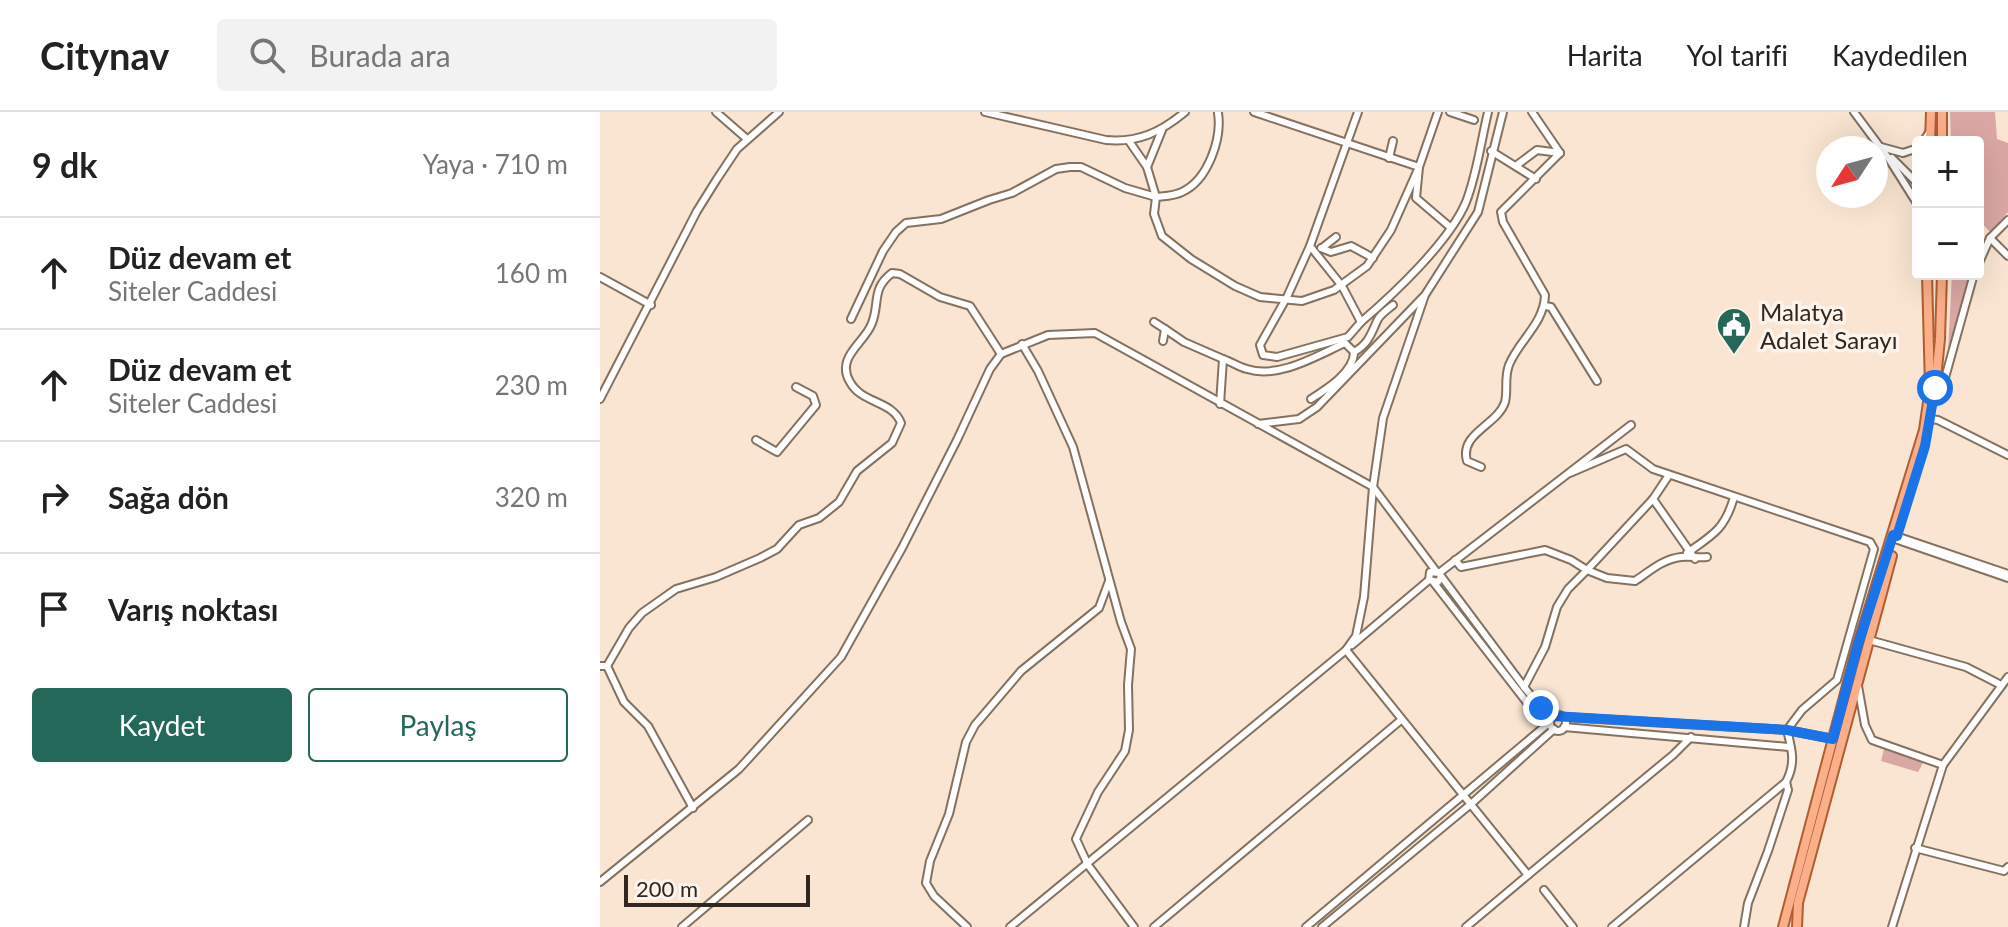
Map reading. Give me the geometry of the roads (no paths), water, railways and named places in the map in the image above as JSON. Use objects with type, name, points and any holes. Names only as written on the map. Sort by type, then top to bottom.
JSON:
[{"type":"main road","points":[[1930,136],[1931,112]]},
{"type":"main road","points":[[1942,112],[1942,136]]},
{"type":"main road","points":[[1797,927],[1798,903],[1924,430],[1930,388],[1927,280]]},
{"type":"main road","points":[[1783,927],[1857,648],[1931,419],[1940,339],[1942,280]]},
{"type":"street","points":[[716,112],[747,139]]},
{"type":"street","points":[[600,399],[697,211],[747,139],[779,112]]},
{"type":"street","points":[[985,112],[1106,140],[1129,141],[1163,129],[1185,112]]},
{"type":"street","points":[[851,319],[883,251],[906,223],[941,219],[1012,193],[1056,169],[1070,167],[1081,167],[1125,188],[1156,197],[1180,194],[1202,176],[1214,150],[1220,127],[1219,112],[1211,112]]},
{"type":"street","points":[[1254,112],[1274,114],[1347,144],[1419,167]]},
{"type":"street","points":[[1358,112],[1310,246],[1287,297],[1260,345],[1263,355],[1277,357],[1348,337],[1438,246],[1464,206],[1471,188],[1488,112]]},
{"type":"street","points":[[1129,141],[1147,167],[1156,197],[1154,214],[1162,236],[1235,286],[1260,297],[1287,297],[1302,301],[1342,286],[1373,258],[1391,230],[1419,167],[1438,112]]},
{"type":"street","points":[[1450,112],[1474,120]]},
{"type":"street","points":[[1258,424],[1299,419],[1317,407],[1425,295],[1478,212],[1503,112]]},
{"type":"street","points":[[1532,112],[1560,153]]},
{"type":"street","points":[[1854,112],[1873,136]]},
{"type":"street","points":[[1926,136],[1931,127]]},
{"type":"street","points":[[1147,167],[1163,129]]},
{"type":"street","points":[[1389,158],[1393,141]]},
{"type":"street","points":[[1888,149],[1903,153],[1912,150]]},
{"type":"street","points":[[1517,165],[1537,150],[1560,153]]},
{"type":"street","points":[[1491,151],[1536,179]]},
{"type":"street","points":[[1481,467],[1467,461],[1465,453],[1469,443],[1498,413],[1505,401],[1505,378],[1510,362],[1545,306],[1545,295],[1501,212],[1560,153]]},
{"type":"street","points":[[1888,154],[1912,178]]},
{"type":"street","points":[[1888,158],[1912,196]]},
{"type":"street","points":[[1419,167],[1416,198],[1450,227]]},
{"type":"street","points":[[1984,245],[2008,220]]},
{"type":"street","points":[[1321,248],[1336,237]]},
{"type":"street","points":[[1984,238],[2008,256]]},
{"type":"street","points":[[1310,246],[1331,252],[1351,246],[1373,258]]},
{"type":"street","points":[[1310,246],[1342,286],[1361,322]]},
{"type":"street","points":[[693,808],[648,726],[624,702],[604,666],[629,628],[642,613],[676,589],[716,577],[777,549],[799,525],[819,518],[839,502],[857,471],[892,443],[901,423],[897,413],[864,397],[847,378],[846,368],[850,353],[871,328],[877,292],[885,278],[892,273],[900,274],[940,297],[970,306],[1001,354]]},
{"type":"street","points":[[600,277],[651,305]]},
{"type":"street","points":[[1933,401],[1943,385],[1972,280]]},
{"type":"street","points":[[1346,650],[1356,636],[1364,597],[1373,487],[1383,418],[1425,295]]},
{"type":"street","points":[[1354,352],[1368,341],[1378,318],[1393,305]]},
{"type":"street","points":[[1545,306],[1551,307],[1597,381]]},
{"type":"street","points":[[1154,322],[1184,342],[1248,369],[1268,372],[1345,343],[1354,352],[1354,359],[1329,389],[1311,399]]},
{"type":"street","points":[[1163,341],[1165,329]]},
{"type":"street","points":[[600,882],[739,769],[841,657],[895,562],[990,369],[1001,354],[1048,335],[1095,333],[1373,487],[1552,722]]},
{"type":"street","points":[[1022,344],[1073,447],[1131,649],[1129,730],[1125,751],[1098,792],[1076,839],[1088,865],[1134,927]]},
{"type":"street","points":[[1220,404],[1223,359]]},
{"type":"street","points":[[756,440],[777,452],[816,405],[813,396],[796,387]]},
{"type":"street","points":[[1931,419],[2008,455]]},
{"type":"street","points":[[1631,425],[1438,573],[1428,574],[1431,582],[1539,718],[1564,727],[1789,747]]},
{"type":"street","points":[[1570,473],[1626,449],[1644,465],[1870,542],[1874,549],[1837,680],[1802,710],[1787,730],[1789,747],[1794,756],[1793,770],[1786,782],[1612,927]]},
{"type":"street","points":[[1524,687],[1545,647],[1557,607],[1568,589],[1653,499],[1669,475]]},
{"type":"street","points":[[1683,557],[1716,533],[1729,515],[1734,497]]},
{"type":"street","points":[[1653,499],[1695,559]]},
{"type":"street","points":[[1894,537],[2008,576]]},
{"type":"street","points":[[1455,560],[1461,567],[1545,550],[1607,578],[1635,581],[1662,562],[1683,557],[1707,557]]},
{"type":"street","points":[[967,927],[934,896],[926,883],[930,861],[949,814],[966,742],[975,725],[1021,671],[1099,608],[1110,577]]},
{"type":"street","points":[[1010,927],[1431,582]]},
{"type":"street","points":[[1869,640],[1966,667],[2001,685]]},
{"type":"street","points":[[1346,650],[1528,875]]},
{"type":"street","points":[[1892,927],[1943,765],[2008,677]]},
{"type":"street","points":[[1857,681],[1865,725],[1872,740],[1943,765]]},
{"type":"street","points":[[1563,717],[1564,727]]},
{"type":"street","points":[[1306,927],[1552,722],[1563,717],[1787,730],[1833,739]]},
{"type":"street","points":[[1154,927],[1401,720]]},
{"type":"street","points":[[1322,927],[1471,804],[1552,722]]},
{"type":"street","points":[[1466,927],[1691,737]]},
{"type":"street","points":[[1744,927],[1748,903],[1788,790],[1786,782]]},
{"type":"street","points":[[682,927],[808,820]]},
{"type":"street","points":[[1915,848],[2007,871]]},
{"type":"street","points":[[1544,890],[1573,927]]},
{"type":"place","name":"Malatya Adalet Sarayı","points":[[1734,356]]}]
